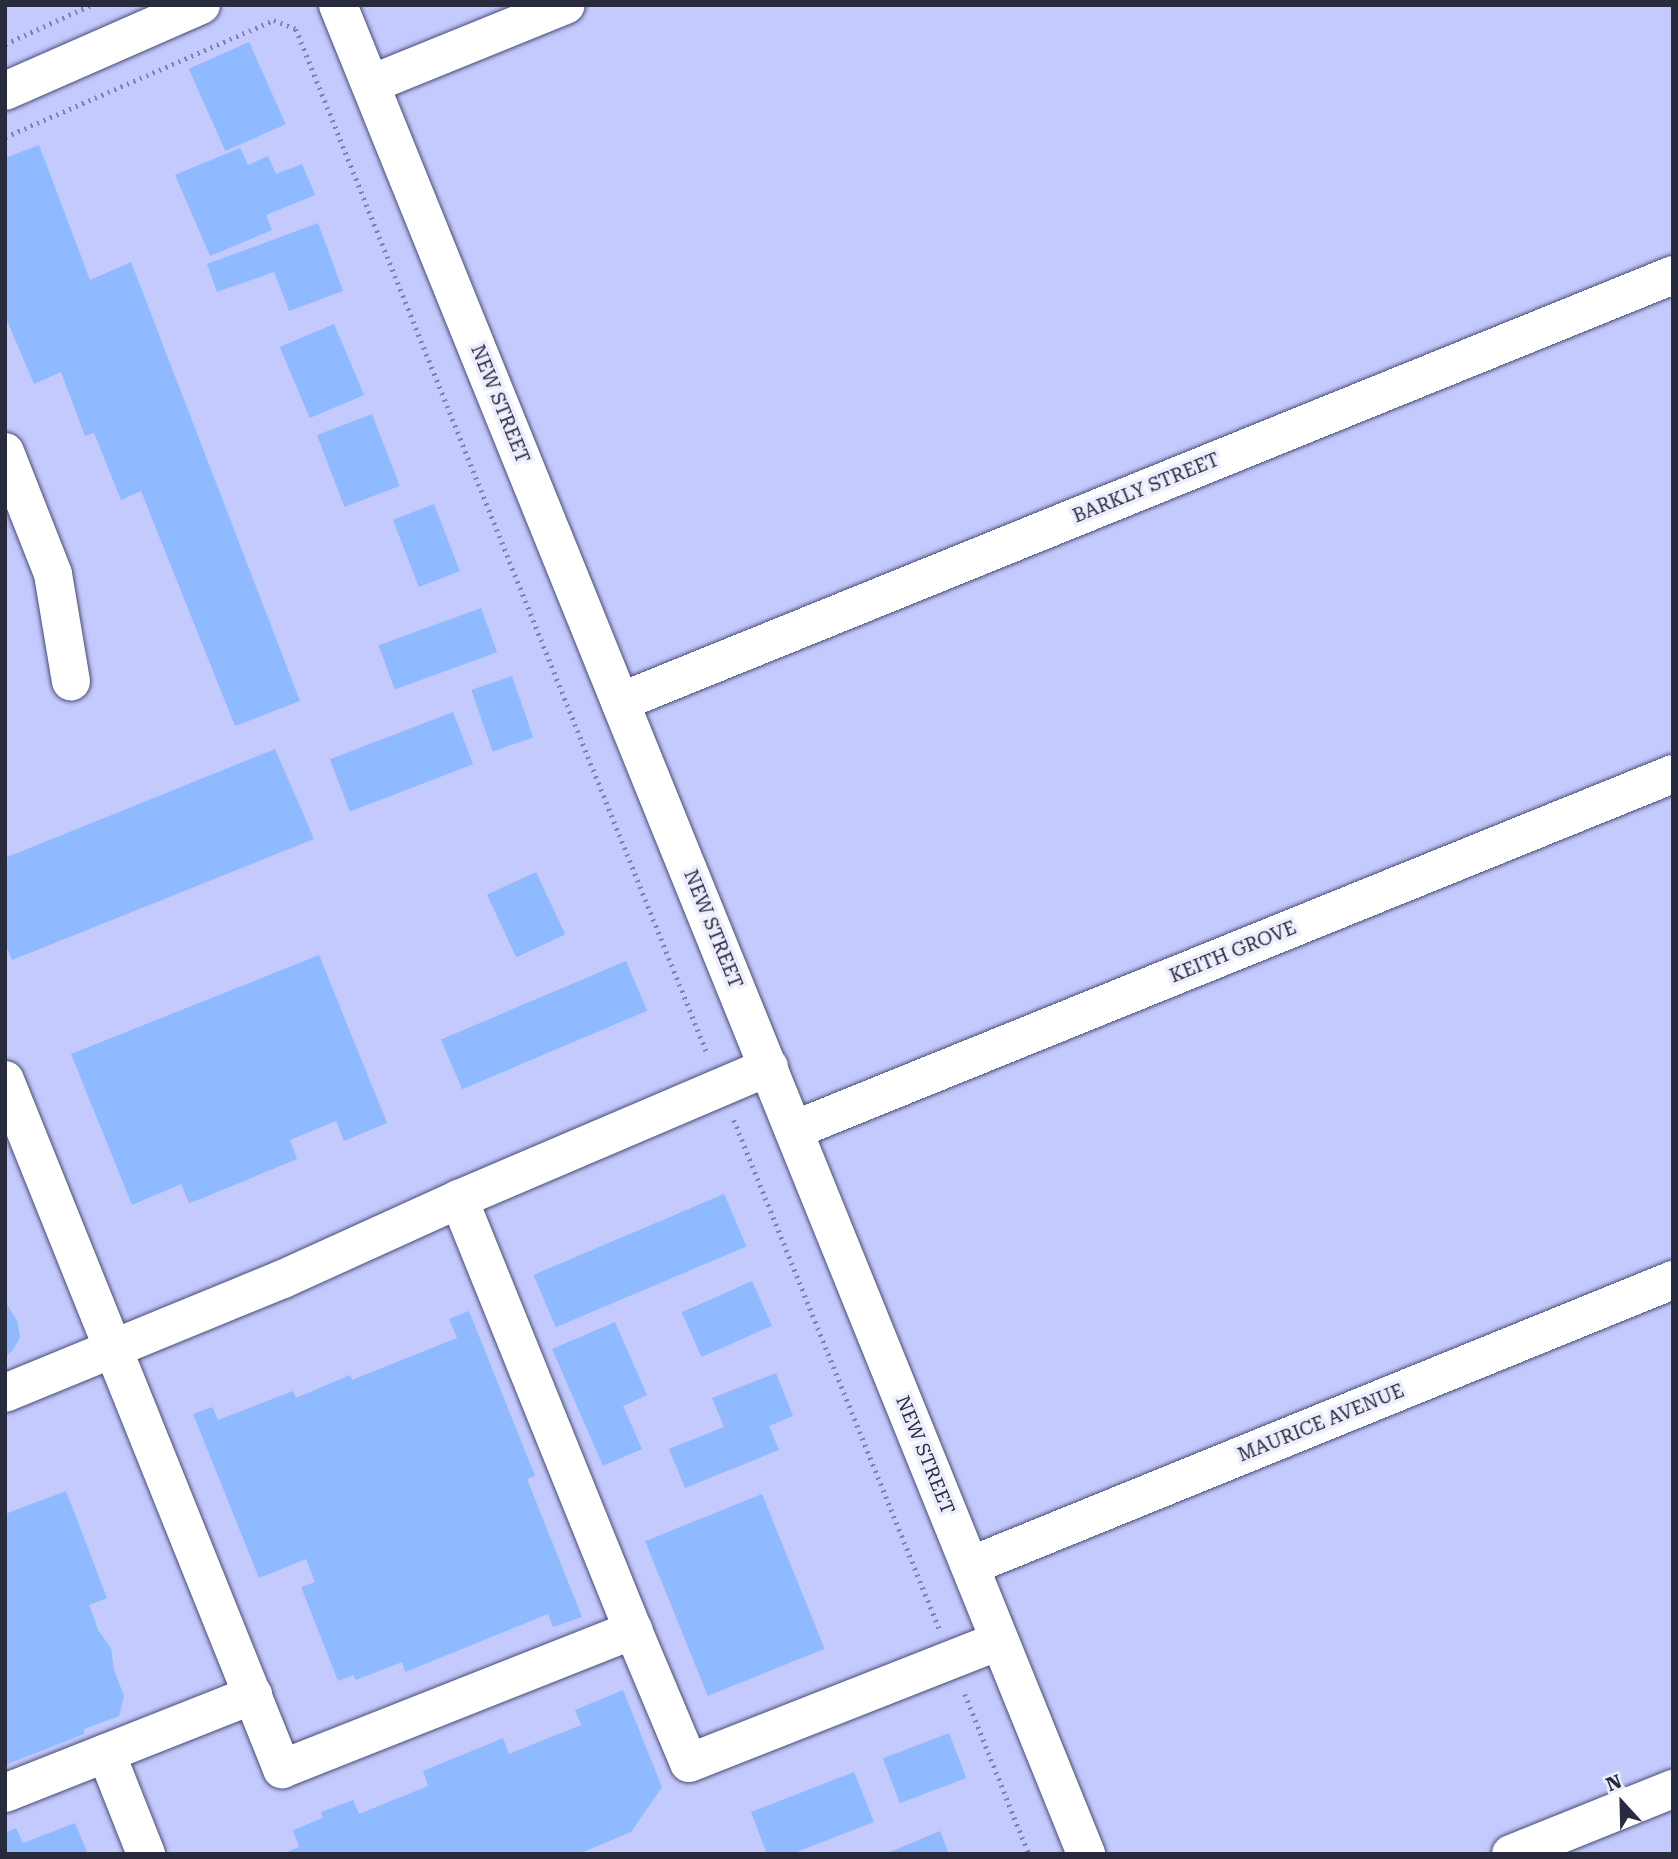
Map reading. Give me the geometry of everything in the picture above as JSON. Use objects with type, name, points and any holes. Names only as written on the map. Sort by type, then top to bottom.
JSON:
[{"type":"street","points":[[5,91],[201,5]]},
{"type":"street","name":"NEW STREET","points":[[338,5],[1086,1854]]},
{"type":"street","points":[[371,84],[566,5]]},
{"type":"street","name":"BARKLY STREET","points":[[620,702],[1673,275]]},
{"type":"street","points":[[5,452],[53,574],[71,681]]},
{"type":"street","name":"KEITH GROVE","points":[[793,1130],[1673,774]]},
{"type":"street","points":[[5,1392],[284,1279],[459,1199],[768,1067]]},
{"type":"street","points":[[5,1080],[282,1769],[633,1630]]},
{"type":"street","points":[[459,1199],[689,1763],[999,1641]]},
{"type":"street","name":"MAURICE AVENUE","points":[[970,1566],[1673,1280]]},
{"type":"street","points":[[5,1793],[253,1695]]},
{"type":"street","points":[[106,1753],[146,1854]]},
{"type":"street","points":[[1511,1854],[1673,1789]]},
{"type":"path","points":[[5,44],[91,5]]},
{"type":"path","points":[[5,137],[274,20],[296,29],[1030,1854]]},
{"type":"building","points":[[249,42],[286,124],[225,151],[189,69]]},
{"type":"building","points":[[39,145],[90,280],[131,262],[300,701],[235,726],[141,491],[121,500],[94,433],[85,436],[61,372],[34,384],[5,316],[5,158]]},
{"type":"building","points":[[240,148],[248,165],[268,156],[276,174],[302,164],[315,195],[266,215],[272,230],[210,256],[175,175]]},
{"type":"building","points":[[318,223],[343,291],[289,311],[274,272],[217,292],[207,264]]},
{"type":"building","points":[[334,324],[364,395],[310,418],[280,347]]},
{"type":"building","points":[[372,414],[400,486],[345,507],[317,435]]},
{"type":"building","points":[[434,504],[460,571],[419,587],[393,520]]},
{"type":"building","points":[[481,608],[497,652],[395,689],[379,645]]},
{"type":"building","points":[[512,676],[533,737],[493,751],[471,690]]},
{"type":"building","points":[[453,712],[473,764],[350,812],[330,759]]},
{"type":"building","points":[[275,749],[314,839],[12,960],[5,944],[5,858]]},
{"type":"building","points":[[536,872],[565,935],[516,957],[487,895]]},
{"type":"building","points":[[319,955],[387,1123],[344,1141],[336,1121],[290,1140],[297,1159],[203,1198],[189,1203],[181,1184],[132,1205],[71,1054]]},
{"type":"building","points":[[626,961],[647,1011],[462,1089],[441,1040]]},
{"type":"building","points":[[724,1194],[746,1246],[556,1327],[533,1275]]},
{"type":"building","points":[[752,1281],[772,1326],[702,1357],[682,1312]]},
{"type":"building","points":[[5,1301],[17,1321],[20,1337],[13,1350],[5,1357]]},
{"type":"building","points":[[469,1311],[535,1476],[527,1479],[582,1617],[553,1627],[548,1614],[405,1672],[402,1662],[356,1680],[353,1675],[338,1681],[301,1587],[315,1582],[306,1559],[259,1578],[193,1414],[212,1407],[218,1420],[293,1391],[296,1398],[350,1375],[352,1380],[457,1338],[449,1319]]},
{"type":"building","points":[[615,1322],[647,1395],[623,1406],[642,1449],[603,1466],[552,1349]]},
{"type":"building","points":[[776,1373],[793,1416],[769,1426],[779,1450],[685,1488],[669,1449],[724,1427],[712,1398]]},
{"type":"building","points":[[66,1491],[107,1598],[89,1605],[98,1630],[111,1648],[114,1670],[124,1696],[119,1716],[84,1729],[84,1734],[5,1765],[5,1514]]},
{"type":"building","points":[[762,1494],[825,1649],[708,1696],[645,1541]]},
{"type":"building","points":[[623,1690],[662,1787],[631,1832],[578,1854],[282,1854],[299,1847],[293,1830],[323,1818],[321,1812],[353,1800],[359,1814],[428,1786],[423,1771],[503,1738],[509,1754],[581,1725],[575,1710]]},
{"type":"building","points":[[949,1733],[966,1778],[900,1803],[883,1758]]},
{"type":"building","points":[[854,1772],[874,1822],[791,1854],[767,1854],[751,1812]]},
{"type":"building","points":[[75,1823],[87,1852],[100,1854],[5,1854],[5,1833],[16,1828],[23,1843]]},
{"type":"building","points":[[940,1831],[949,1854],[885,1854]]}]
